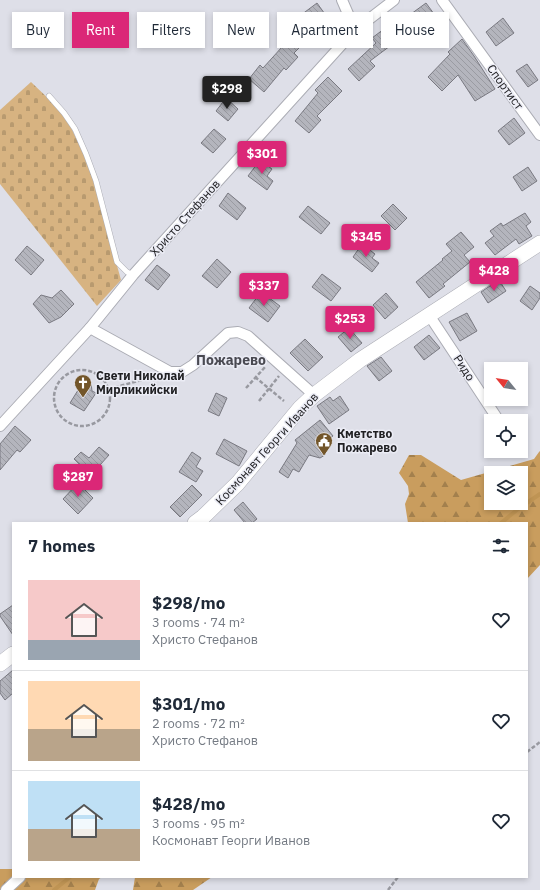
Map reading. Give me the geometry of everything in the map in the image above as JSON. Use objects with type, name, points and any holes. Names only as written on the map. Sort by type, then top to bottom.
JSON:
[{"type":"street","points":[[342,0],[347,12]]},
{"type":"street","name":"Христо Стефанов","points":[[373,16],[394,0]]},
{"type":"street","name":"Спортист","points":[[442,0],[540,135]]},
{"type":"street","name":"Христо Стефанов","points":[[0,426],[90,328],[133,275],[339,48]]},
{"type":"street","name":"Космонавт Георги Иванов","points":[[196,522],[238,483],[300,408],[314,395],[360,360],[540,243]]},
{"type":"street","name":"Ридо","points":[[429,315],[494,414]]},
{"type":"street","points":[[90,328],[170,372],[182,372],[193,365],[228,333],[238,332],[248,336],[314,395]]},
{"type":"street","points":[[0,664],[12,655]]},
{"type":"street","points":[[6,890],[19,878]]},
{"type":"lane","points":[[49,96],[64,113],[78,135],[96,181],[117,262],[127,272],[133,275]]},
{"type":"path","points":[[246,388],[270,362]]},
{"type":"path","points":[[83,369],[92,371],[101,376],[109,389],[110,399],[108,409],[103,417],[91,424],[84,426],[67,422],[61,416],[56,407],[54,398],[56,387],[61,379],[73,371],[83,369]]},
{"type":"path","points":[[109,389],[170,372]]},
{"type":"path","points":[[259,401],[279,375]]},
{"type":"path","points":[[255,377],[284,401]]},
{"type":"path","points":[[528,751],[540,742]]},
{"type":"path","points":[[388,890],[397,878]]},
{"type":"green space","points":[[31,82],[54,104],[68,121],[91,171],[121,280],[97,306],[0,184],[0,110]]},
{"type":"green space","points":[[540,451],[540,565],[528,578],[528,522],[408,522],[405,504],[409,494],[408,486],[399,473],[409,455],[421,455],[461,480],[484,473],[484,510],[528,510],[528,466],[510,466],[534,459]]},
{"type":"green space","points":[[0,869],[12,869],[12,878],[100,878],[95,890],[0,890]]},
{"type":"green space","points":[[135,878],[211,878],[193,890],[133,890]]},
{"type":"building","points":[[317,3],[323,12],[305,12]]},
{"type":"building","points":[[426,3],[433,12],[414,12]]},
{"type":"building","points":[[503,18],[514,33],[496,46],[486,32]]},
{"type":"building","points":[[381,31],[381,48],[387,48],[370,61],[375,66],[359,81],[348,69],[371,48],[373,48],[376,43],[373,37]]},
{"type":"building","points":[[462,39],[495,89],[475,101],[458,75],[442,91],[428,77],[450,54],[448,52]]},
{"type":"building","points":[[281,48],[299,48],[294,53],[298,57],[286,70],[284,68],[264,92],[249,79],[260,65],[263,68]]},
{"type":"building","points":[[527,64],[538,80],[528,87],[516,71]]},
{"type":"building","points":[[328,77],[342,91],[317,116],[321,120],[309,133],[295,121],[318,93],[315,90]]},
{"type":"building","points":[[226,98],[238,109],[228,121],[216,111]]},
{"type":"building","points":[[514,118],[525,133],[509,145],[498,131]]},
{"type":"building","points":[[214,129],[226,139],[213,153],[201,143]]},
{"type":"building","points":[[260,160],[272,169],[267,176],[273,181],[267,190],[248,176]]},
{"type":"building","points":[[528,167],[537,181],[522,191],[513,177]]},
{"type":"building","points":[[228,193],[246,208],[237,220],[219,206]]},
{"type":"building","points":[[393,204],[407,218],[395,230],[381,216]]},
{"type":"building","points":[[308,206],[330,223],[321,234],[299,217]]},
{"type":"building","points":[[525,213],[531,222],[526,226],[532,236],[519,244],[516,239],[495,255],[485,243],[494,236],[490,231],[501,223],[503,226]]},
{"type":"building","points":[[461,232],[474,247],[464,255],[470,262],[443,284],[445,286],[429,298],[416,282],[452,251],[446,244]]},
{"type":"building","points":[[362,244],[375,254],[372,258],[379,263],[372,272],[353,257]]},
{"type":"building","points":[[27,246],[44,260],[31,275],[15,260]]},
{"type":"building","points":[[217,259],[231,272],[217,288],[202,276]]},
{"type":"building","points":[[157,265],[170,275],[158,290],[145,280]]},
{"type":"building","points":[[322,274],[341,288],[331,301],[312,287]]},
{"type":"building","points":[[499,280],[506,291],[488,303],[481,292]]},
{"type":"building","points":[[530,286],[540,293],[540,298],[532,310],[520,301]]},
{"type":"building","points":[[61,290],[74,304],[61,317],[49,323],[33,304],[41,295],[52,298]]},
{"type":"building","points":[[261,292],[280,306],[268,322],[249,308]]},
{"type":"building","points":[[386,293],[398,307],[385,319],[373,305]]},
{"type":"building","points":[[467,313],[477,331],[460,341],[449,322]]},
{"type":"building","points":[[349,328],[362,343],[351,352],[338,337]]},
{"type":"building","points":[[429,335],[440,348],[424,360],[414,347]]},
{"type":"building","points":[[305,339],[323,357],[308,371],[290,353]]},
{"type":"building","points":[[381,357],[392,371],[379,381],[367,366]]},
{"type":"building","name":"Свети Николай Мирликийски","points":[[91,383],[92,391],[96,393],[84,411],[70,403],[80,387]]},
{"type":"building","points":[[216,393],[227,398],[219,416],[208,411]]},
{"type":"building","points":[[340,396],[349,410],[329,424],[317,406],[330,397],[333,401]]},
{"type":"building","points":[[320,420],[333,436],[324,442],[326,450],[325,455],[320,458],[309,455],[299,472],[293,469],[288,478],[279,472],[297,443],[295,440]]},
{"type":"building","points":[[15,426],[31,440],[20,452],[17,450],[0,470],[0,444]]},
{"type":"building","points":[[224,439],[247,451],[239,466],[216,454]]},
{"type":"building","points":[[99,447],[109,455],[91,475],[74,459],[81,452],[89,458]]},
{"type":"building","points":[[192,452],[201,458],[196,467],[203,471],[196,482],[179,472]]},
{"type":"building","points":[[78,483],[93,498],[78,514],[63,499]]},
{"type":"building","points":[[192,485],[202,495],[180,517],[170,507]]},
{"type":"building","points":[[243,502],[257,519],[253,522],[244,522],[234,510]]},
{"type":"building","points":[[12,606],[12,634],[0,616],[0,614]]},
{"type":"building","points":[[12,671],[12,694],[5,700],[0,693],[0,681]]},
{"type":"waterway","points":[[502,522],[540,494]]},
{"type":"waterway","points":[[54,890],[69,878]]},
{"type":"place","name":"Свети Николай Мирликийски","points":[[83,398]]},
{"type":"place","name":"Кметство Пожарево","points":[[324,456]]},
{"type":"district","name":"Пожарево","points":[[231,360]]}]
